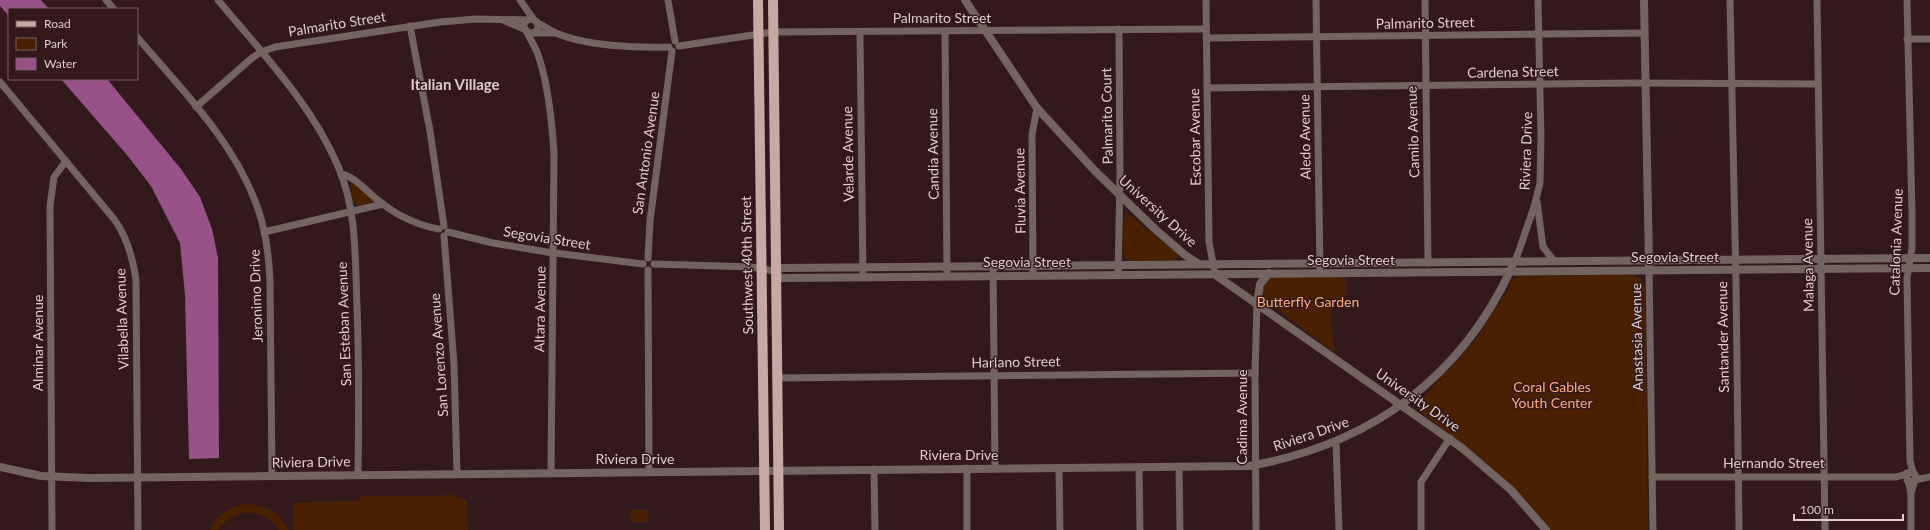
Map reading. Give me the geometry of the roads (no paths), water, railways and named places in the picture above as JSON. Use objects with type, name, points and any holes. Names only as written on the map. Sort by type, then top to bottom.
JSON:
[{"type":"main road","name":"Southwest 40th Street","points":[[758,0],[765,530]]},
{"type":"main road","name":"Southwest 40th Street","points":[[773,0],[779,530]]},
{"type":"street","points":[[106,0],[113,8]]},
{"type":"street","name":"San Esteban Avenue","points":[[218,0],[262,52],[302,103],[321,133],[341,174],[352,212],[358,352],[358,474]]},
{"type":"street","points":[[668,0],[677,43],[677,50],[671,49]]},
{"type":"street","name":"University Drive","points":[[965,0],[1037,108],[1079,154],[1171,244],[1401,406],[1450,438],[1503,482],[1543,529]]},
{"type":"street","name":"Escobar Avenue","points":[[1206,0],[1209,242],[1214,274]]},
{"type":"street","name":"Aledo Avenue","points":[[1316,0],[1320,273]]},
{"type":"street","name":"Camilo Avenue","points":[[1425,0],[1428,263]]},
{"type":"street","name":"Riviera Drive","points":[[0,467],[27,474],[52,477],[967,468],[1179,468],[1255,465],[1303,454],[1336,442],[1366,428],[1401,406],[1437,376],[1482,324],[1515,262],[1536,200],[1541,166],[1538,0]]},
{"type":"street","name":"Anastasia Avenue","points":[[1644,0],[1653,530]]},
{"type":"street","name":"Santander Avenue","points":[[1730,0],[1736,270],[1739,530]]},
{"type":"street","name":"Malaga Avenue","points":[[1817,0],[1824,530]]},
{"type":"street","name":"Catalonia Avenue","points":[[1907,0],[1912,213],[1910,258],[1907,278],[1911,530]]},
{"type":"street","name":"Altara Avenue","points":[[521,1],[531,26],[545,87],[554,146],[551,473]]},
{"type":"street","name":"Palmarito Street","points":[[196,107],[262,52],[286,45],[453,20],[503,20],[613,45],[671,49]]},
{"type":"street","name":"Palmarito Street","points":[[503,20],[556,32]]},
{"type":"street","name":"San Lorenzo Avenue","points":[[410,26],[435,160],[444,231],[454,364],[457,473]]},
{"type":"street","name":"Palmarito Court","points":[[1118,275],[1120,195],[1119,29]]},
{"type":"street","name":"Palmarito Street","points":[[677,43],[773,32],[1206,29]]},
{"type":"street","name":"Candia Avenue","points":[[945,31],[947,276]]},
{"type":"street","name":"Velarde Avenue","points":[[860,32],[863,277]]},
{"type":"street","name":"Palmarito Street","points":[[1206,38],[1644,33]]},
{"type":"street","name":"Jeronimo Drive","points":[[138,37],[218,135],[241,171],[258,208],[264,232],[270,281],[272,475]]},
{"type":"street","points":[[1907,39],[1930,39]]},
{"type":"street","name":"San Antonio Avenue","points":[[645,261],[671,49]]},
{"type":"street","name":"Vilabella Avenue","points":[[0,82],[120,227],[135,271],[138,530]]},
{"type":"street","name":"Cardena Street","points":[[1207,88],[1317,85],[1425,86],[1818,84]]},
{"type":"street","name":"Fluvia Avenue","points":[[1033,275],[1032,135],[1037,108]]},
{"type":"street","name":"Alminar Avenue","points":[[52,530],[50,206],[54,177],[66,161]]},
{"type":"street","points":[[341,174],[350,177],[383,204]]},
{"type":"street","points":[[1536,200],[1543,247],[1554,261]]},
{"type":"street","points":[[264,232],[383,204]]},
{"type":"street","name":"Segovia Street","points":[[383,204],[414,221],[444,231],[493,243],[554,253],[645,261]]},
{"type":"street","name":"Segovia Street","points":[[775,271],[781,268],[862,267],[1930,258]]},
{"type":"street","points":[[645,261],[644,268],[651,267],[648,471]]},
{"type":"street","points":[[993,266],[995,468]]},
{"type":"street","name":"Segovia Street","points":[[651,267],[761,268],[775,271],[781,278],[1930,268]]},
{"type":"street","points":[[1257,304],[1260,284],[1268,273]]},
{"type":"street","name":"Cadima Avenue","points":[[1256,530],[1255,374],[1257,304]]},
{"type":"street","name":"Harlano Street","points":[[777,378],[1255,374]]},
{"type":"street","points":[[1421,530],[1421,482],[1450,438]]},
{"type":"street","points":[[1336,442],[1339,530]]},
{"type":"street","points":[[967,468],[967,530]]},
{"type":"street","points":[[1059,468],[1060,530]]},
{"type":"street","points":[[1139,468],[1140,530]]},
{"type":"street","points":[[1179,468],[1180,530]]},
{"type":"street","points":[[874,469],[875,530]]},
{"type":"street","name":"Hernando Street","points":[[1652,477],[1928,477]]},
{"type":"water","points":[[0,0],[41,0],[48,8],[8,8],[8,15],[0,6]]},
{"type":"water","points":[[62,80],[108,80],[181,169],[200,197],[212,229],[218,258],[219,458],[189,459],[185,295],[180,243],[151,186],[127,155]]},
{"type":"district","name":"Italian Village","points":[[455,85]]},
{"type":"park label","name":"Butterfly Garden","points":[[1308,302]]},
{"type":"park label","name":"Coral Gables Youth Center","points":[[1552,396]]}]
